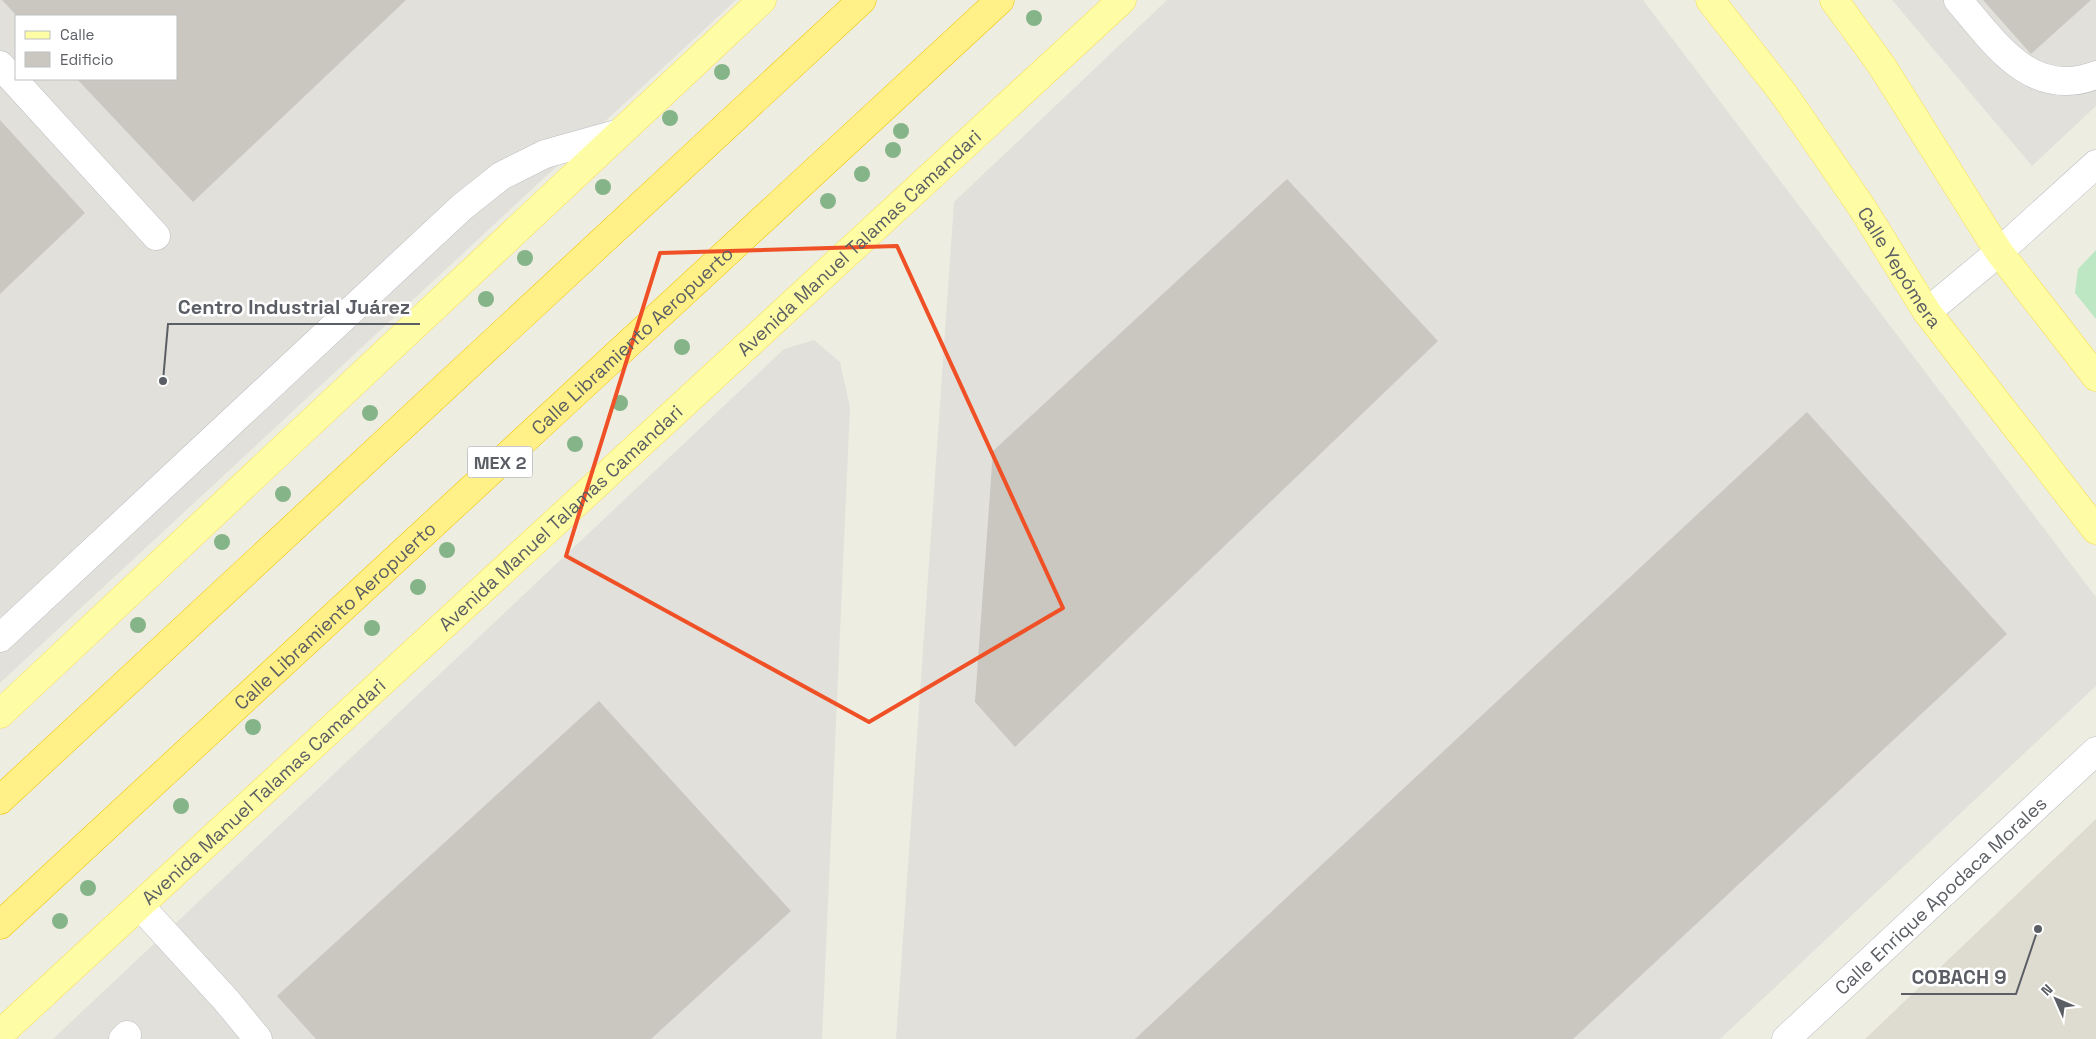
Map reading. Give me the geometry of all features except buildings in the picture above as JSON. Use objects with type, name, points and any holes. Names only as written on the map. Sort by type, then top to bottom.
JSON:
[{"type":"highway","points":[[0,800],[862,0]]},
{"type":"highway","name":"Calle Libramiento Aeropuerto","points":[[0,924],[1000,0]]},
{"type":"highway","points":[[0,794],[37,766]]},
{"type":"main road","points":[[0,714],[762,0]]},
{"type":"main road","name":"Avenida Manuel Talamas Camandari","points":[[0,1034],[1122,0]]},
{"type":"main road","name":"Calle Yepómera","points":[[1710,0],[1783,92],[1861,206],[1927,312],[2096,530]]},
{"type":"main road","points":[[1834,0],[1882,66],[1999,252],[2096,377]]},
{"type":"street","points":[[1958,0],[1998,46],[2022,68],[2042,78],[2056,81],[2081,80],[2096,75]]},
{"type":"street","points":[[0,64],[156,236]]},
{"type":"street","points":[[0,638],[462,207],[501,176],[544,154],[620,133]]},
{"type":"street","points":[[1927,312],[1999,252],[2096,164]]},
{"type":"street","name":"Calle Enrique Apodaca Morales","points":[[1786,1039],[2096,751]]},
{"type":"street","points":[[140,906],[226,1000],[258,1039]]},
{"type":"highlighted area","points":[[897,246],[1063,608],[869,722],[566,556],[660,253]]},
{"type":"shaded area","points":[[0,0],[736,0],[0,683]]},
{"type":"shaded area","points":[[1167,0],[1643,0],[2096,597],[2096,686],[1720,1039],[896,1039],[954,202]]},
{"type":"shaded area","points":[[1892,0],[2096,0],[2096,106],[2032,166]]},
{"type":"shaded area","points":[[814,340],[840,362],[850,407],[822,1039],[53,1039],[784,349]]},
{"type":"shaded area","points":[[2096,819],[2096,1039],[1865,1039]]},
{"type":"green space","points":[[2096,250],[2096,319],[2075,293],[2078,269]]},
{"type":"place","name":"Centro Industrial Juárez","points":[[163,381]]},
{"type":"place","name":"COBACH 9","points":[[2038,929]]}]
